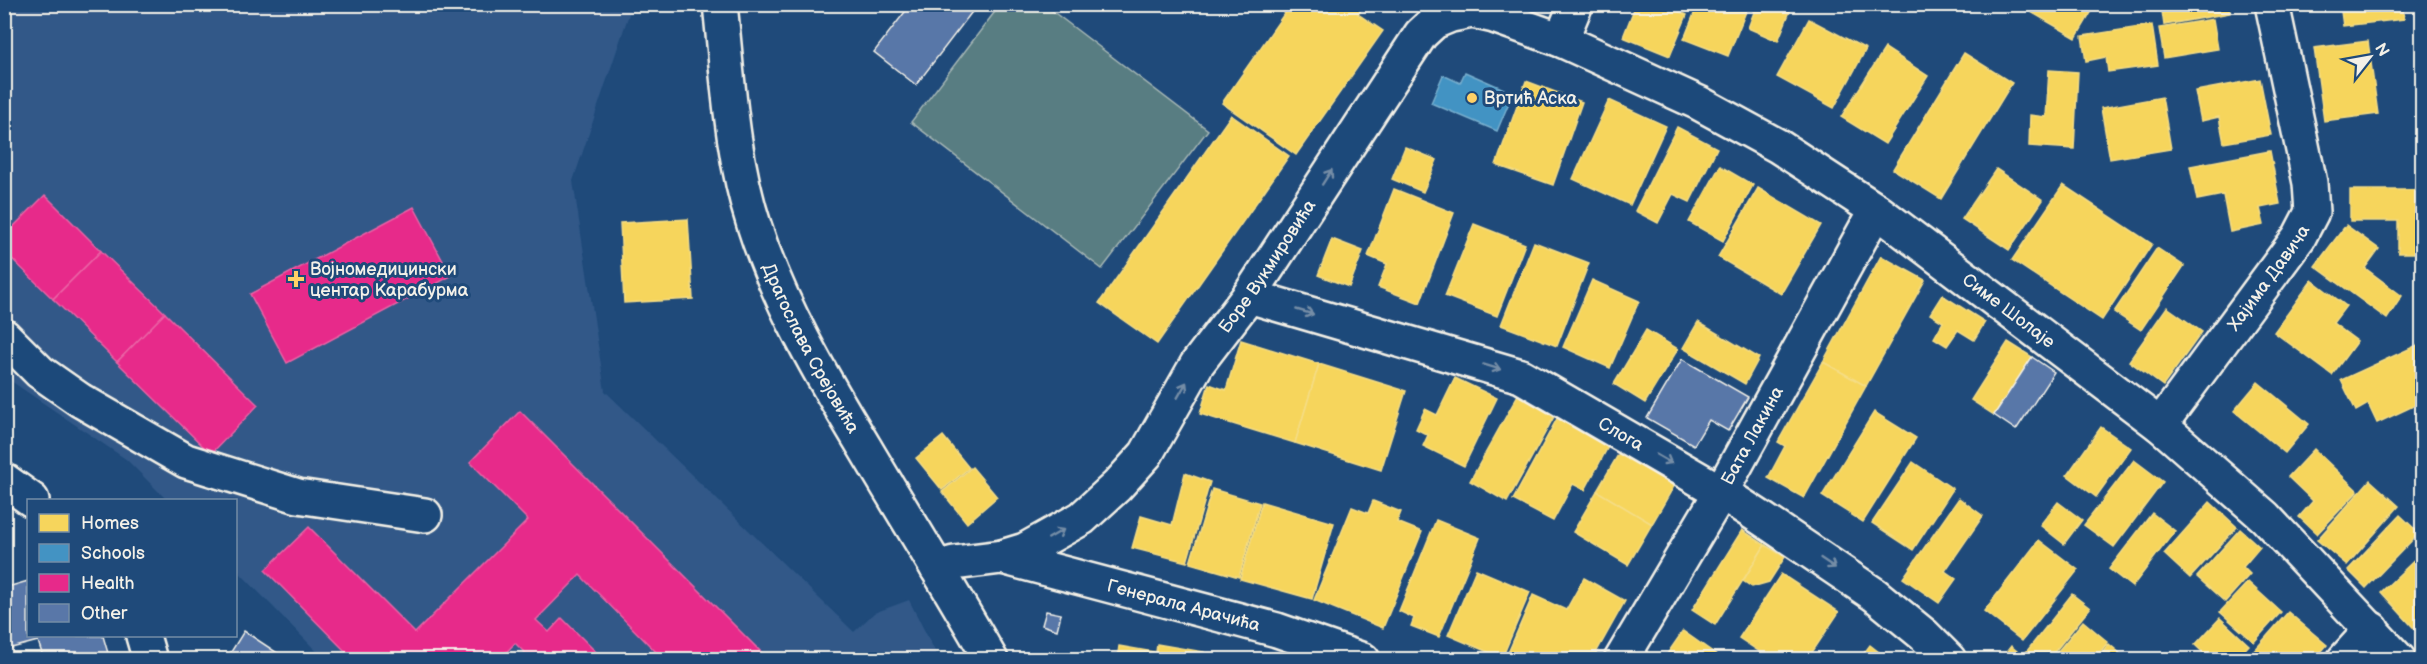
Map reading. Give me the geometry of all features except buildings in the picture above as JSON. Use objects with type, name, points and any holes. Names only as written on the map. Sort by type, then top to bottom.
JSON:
[{"type":"street","name":"Драгослава Срејовића","points":[[720,4],[744,191],[767,261],[796,328],[841,409],[991,660]]},
{"type":"street","points":[[1561,40],[1576,4]]},
{"type":"street","name":"Хајима Давича","points":[[2160,425],[2299,237],[2312,212],[2310,183],[2272,4]]},
{"type":"street","name":"Боре Вукмировића","points":[[937,568],[954,563],[1002,557],[1025,550],[1054,536],[1082,518],[1117,486],[1146,454],[1197,364],[1249,296],[1421,34],[1434,22],[1450,15],[1472,12],[1494,16],[1561,40]]},
{"type":"street","name":"Симе Шолаје","points":[[1561,40],[1709,108],[1778,146],[1876,210],[2160,425],[2265,517],[2399,660]]},
{"type":"street","name":"Бата Лакина","points":[[1621,660],[1721,492],[1876,210]]},
{"type":"street","name":"Слога","points":[[1249,296],[1521,376],[1721,492],[1875,595],[1924,635],[1949,660]]},
{"type":"street","points":[[4,336],[40,372],[80,400],[186,461],[298,496],[425,515]]},
{"type":"street","points":[[4,480],[29,499]]},
{"type":"street","name":"Генерала Арачића","points":[[1002,557],[1277,630],[1363,660]]},
{"type":"street","points":[[2344,660],[2372,629]]},
{"type":"street","points":[[142,637],[150,660]]},
{"type":"shaded area","name":"Војномедицински центар Карабурма","points":[[4,5],[632,5],[573,181],[605,391],[854,632],[874,613],[909,600],[939,659],[324,659],[237,570],[237,499],[166,499],[127,460],[5,377]]},
{"type":"green space","points":[[1043,4],[1208,130],[1102,269],[911,122],[1000,5]]},
{"type":"place","name":"Вртић Аска","points":[[1472,98]]},
{"type":"place","name":"Војномедицински центар Карабурма","points":[[296,279]]}]
